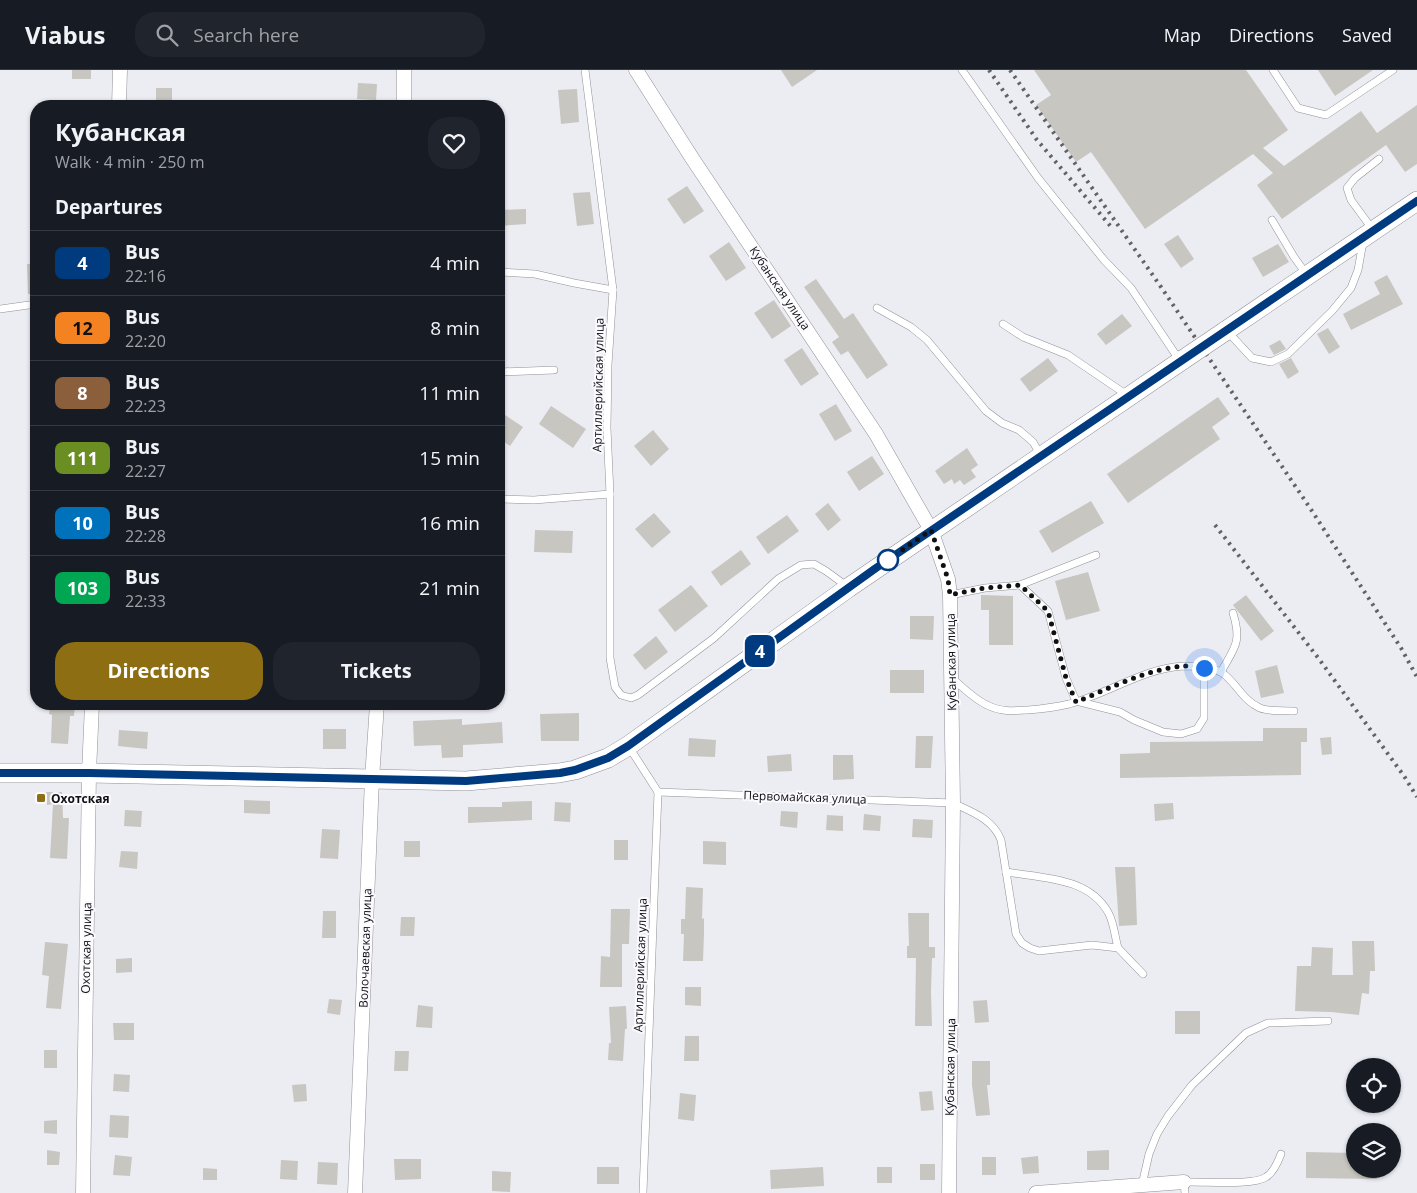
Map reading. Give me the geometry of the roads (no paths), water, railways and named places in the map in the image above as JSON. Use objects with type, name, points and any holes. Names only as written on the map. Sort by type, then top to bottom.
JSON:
[{"type":"main road","points":[[0,773],[89,773],[466,781],[560,773],[589,766],[608,758],[628,746],[931,530],[1042,457],[1417,201]]},
{"type":"street","points":[[120,70],[120,100]]},
{"type":"street","points":[[404,70],[404,100]]},
{"type":"street","name":"Кубанская улица","points":[[636,70],[692,158],[876,434],[931,530],[948,579],[950,595],[953,803],[948,1193]]},
{"type":"street","name":"Охотская улица","points":[[83,1193],[89,773],[92,710]]},
{"type":"street","name":"Волочаевская улица","points":[[355,1193],[372,779],[377,710]]},
{"type":"street","points":[[1036,1193],[1142,1185],[1184,1188]]},
{"type":"lane","name":"Артиллерийская улица","points":[[585,70],[613,290],[608,365],[607,428],[610,494],[610,658],[615,686],[625,698],[638,695],[714,638],[778,579],[801,565],[814,564],[848,588]]},
{"type":"lane","points":[[962,70],[1038,178],[1104,260],[1131,288],[1182,360]]},
{"type":"lane","points":[[1273,70],[1298,108],[1326,115],[1393,70]]},
{"type":"lane","points":[[1225,331],[1252,358],[1271,362],[1288,354],[1332,311],[1351,288],[1369,234],[1351,200],[1347,188],[1355,178],[1379,159]]},
{"type":"lane","points":[[1272,220],[1294,257],[1308,275]]},
{"type":"lane","points":[[505,272],[535,274],[613,290]]},
{"type":"lane","points":[[0,309],[30,305]]},
{"type":"lane","points":[[877,308],[911,327],[927,340],[986,411],[1002,423],[1019,430],[1033,442],[1042,457]]},
{"type":"lane","points":[[1003,324],[1023,337],[1068,355],[1130,396]]},
{"type":"lane","points":[[505,372],[554,370]]},
{"type":"lane","points":[[505,499],[534,500],[610,494]]},
{"type":"lane","points":[[950,595],[984,588],[1020,585],[1096,555]]},
{"type":"lane","points":[[1020,585],[1048,611],[1066,678],[1076,702]]},
{"type":"lane","points":[[1221,672],[1237,642],[1237,626],[1233,613]]},
{"type":"lane","points":[[951,677],[986,705],[1009,712],[1039,710],[1076,702],[1136,678],[1184,666],[1221,672],[1243,697],[1259,708],[1294,711]]},
{"type":"lane","points":[[1076,702],[1120,712],[1163,732],[1182,734],[1197,730],[1204,718],[1204,668]]},
{"type":"lane","points":[[628,746],[658,792]]},
{"type":"lane","name":"Артиллерийская улица","points":[[643,1193],[658,792]]},
{"type":"lane","name":"Первомайская улица","points":[[658,792],[953,803]]},
{"type":"lane","points":[[953,803],[984,818],[997,830],[1001,840],[1007,888],[1016,934],[1022,943],[1039,951],[1092,945],[1118,948]]},
{"type":"lane","points":[[1006,872],[1071,883],[1096,897],[1110,916],[1118,948],[1143,974]]},
{"type":"lane","points":[[1142,1185],[1156,1134],[1168,1116],[1192,1085],[1246,1033],[1268,1022],[1328,1021]]},
{"type":"lane","points":[[1184,1188],[1266,1178],[1272,1172],[1281,1154]]},
{"type":"railway","points":[[989,70],[1037,140],[1113,229]]},
{"type":"railway","points":[[1010,70],[1161,287],[1310,508],[1401,648],[1417,677]]},
{"type":"railway","points":[[1215,525],[1319,659],[1404,776],[1417,797]]},
{"type":"place","name":"Охотская","points":[[41,798]]}]
